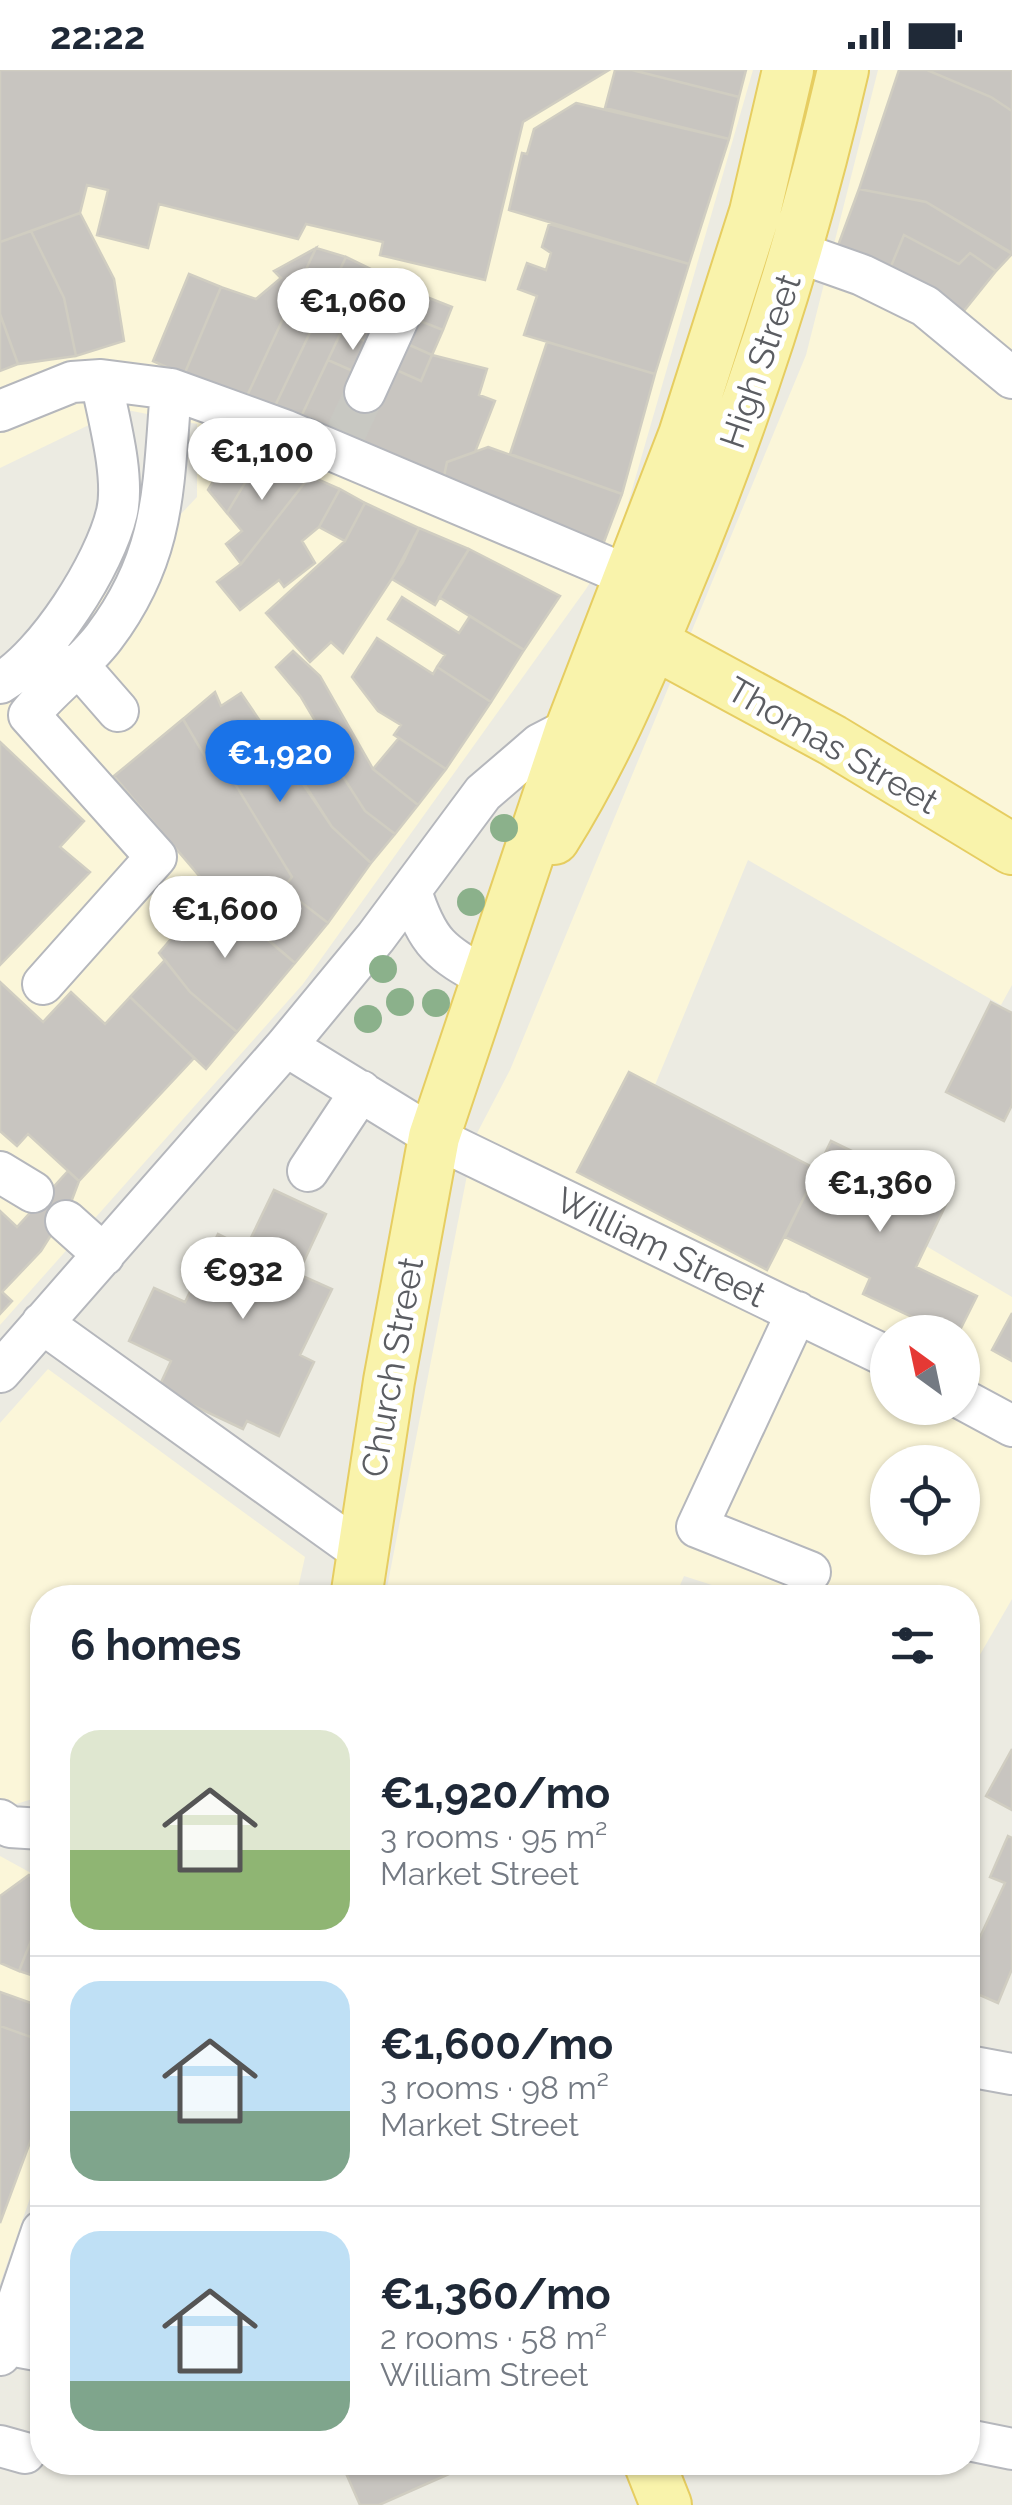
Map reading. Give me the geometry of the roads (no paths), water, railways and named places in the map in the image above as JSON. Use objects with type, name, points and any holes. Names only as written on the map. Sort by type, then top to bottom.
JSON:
[{"type":"main road","name":"High Street","points":[[514,902],[571,728],[684,436],[756,212],[788,70]]},
{"type":"main road","name":"High Street","points":[[514,902],[593,778],[706,517],[796,252],[843,70]]},
{"type":"main road","name":"Thomas Street","points":[[653,643],[832,740],[1012,849]]},
{"type":"main road","name":"Church Street","points":[[358,1575],[434,1137],[514,902]]},
{"type":"main road","points":[[654,2475],[666,2505]]},
{"type":"street","points":[[796,252],[862,275],[924,306],[1012,378]]},
{"type":"street","points":[[364,392],[406,302]]},
{"type":"street","points":[[0,411],[72,382],[101,380],[171,389],[340,446],[631,577]]},
{"type":"street","points":[[0,683],[51,633],[95,572],[118,508],[113,445],[101,380]]},
{"type":"street","points":[[43,984],[156,857],[29,716],[102,640],[139,587],[161,520],[171,389]]},
{"type":"street","points":[[77,664],[118,712]]},
{"type":"street","points":[[0,1372],[286,1046],[411,891],[483,793],[540,744],[571,728]]},
{"type":"street","points":[[411,891],[423,930],[442,954],[487,978]]},
{"type":"street","name":"William Street","points":[[286,1046],[434,1137],[870,1349]]},
{"type":"street","points":[[308,1171],[361,1091]]},
{"type":"street","points":[[66,1221],[104,1256]]},
{"type":"street","points":[[796,1312],[697,1527],[810,1572]]},
{"type":"street","points":[[42,1324],[358,1575]]},
{"type":"street","points":[[980,1409],[1012,1426]]},
{"type":"street","points":[[980,2068],[1012,2074]]},
{"type":"street","points":[[15,2350],[30,2284]]},
{"type":"street","points":[[980,2442],[1012,2449]]},
{"type":"tunnel","points":[[344,437],[365,392]]}]
